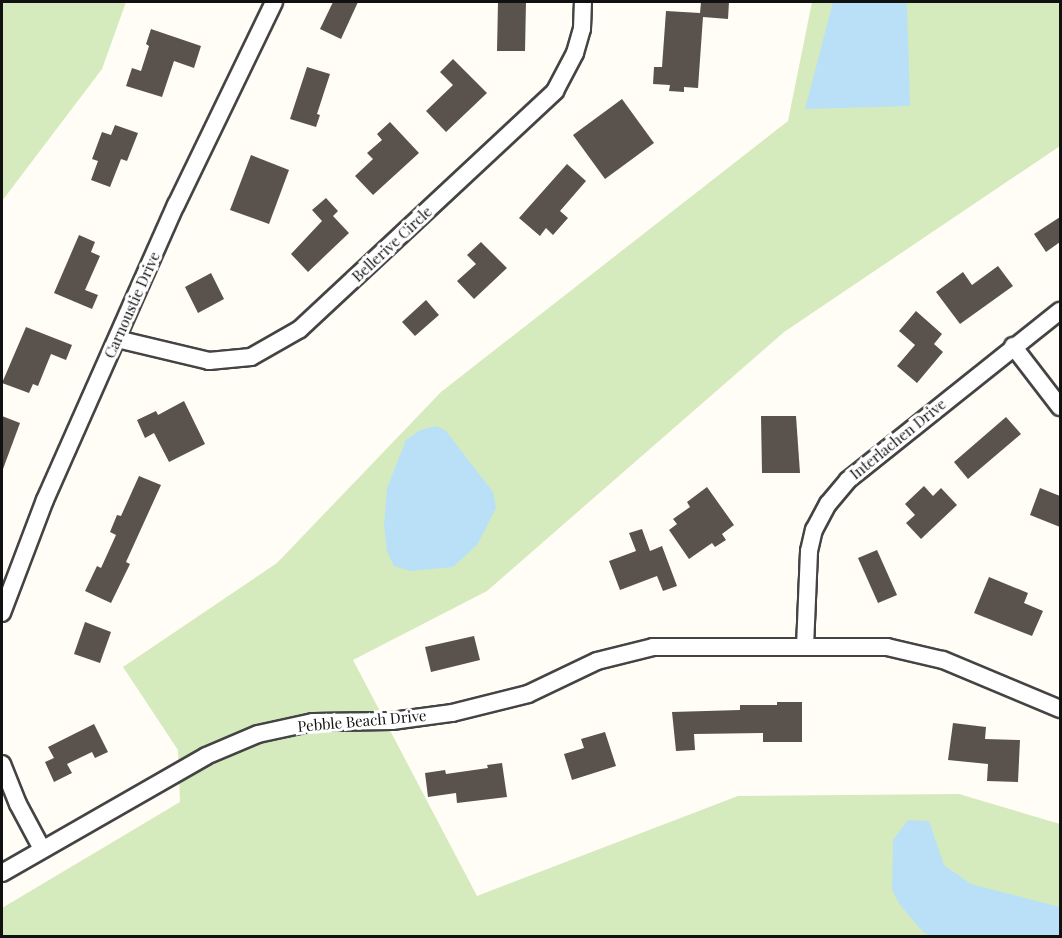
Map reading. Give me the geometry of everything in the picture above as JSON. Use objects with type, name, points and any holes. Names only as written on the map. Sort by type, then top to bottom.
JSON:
[{"type":"street","name":"Carnoustie Drive","points":[[2,613],[45,500],[176,205],[274,2]]},
{"type":"street","name":"Bellerive Circle","points":[[117,339],[208,362],[251,357],[300,329],[555,91],[575,53],[582,29],[583,2]]},
{"type":"street","name":"Interlachen Drive","points":[[805,647],[809,551],[814,530],[828,504],[848,480],[1013,346],[1060,311]]},
{"type":"street","points":[[1013,346],[1060,407]]},
{"type":"street","name":"Pebble Beach Drive","points":[[2,873],[211,754],[258,734],[313,722],[392,722],[452,713],[528,694],[597,661],[653,647],[887,646],[943,660],[1060,709]]},
{"type":"street","points":[[2,764],[42,849]]},
{"type":"green space","points":[[2,2],[126,2],[102,69],[2,201]]},
{"type":"green space","points":[[812,2],[1060,2],[1060,146],[784,332],[487,591],[353,660],[477,896],[738,796],[959,794],[1060,824],[1060,936],[2,936],[2,908],[180,802],[178,750],[123,667],[277,563],[441,392],[788,121]]},
{"type":"water","points":[[833,2],[907,2],[910,106],[805,109]]},
{"type":"water","points":[[436,426],[446,431],[493,492],[496,508],[477,545],[453,567],[410,571],[394,566],[387,551],[384,525],[387,488],[406,440],[420,430]]},
{"type":"water","points":[[908,820],[929,821],[944,865],[971,884],[1060,907],[1060,936],[932,936],[923,932],[900,905],[892,890],[893,840]]},
{"type":"building","points":[[333,2],[358,2],[341,39],[320,29]]},
{"type":"building","points":[[498,2],[526,2],[525,51],[497,51]]},
{"type":"building","points":[[701,2],[729,2],[728,19],[703,17],[698,88],[684,87],[684,92],[669,91],[670,85],[653,84],[654,67],[662,67],[666,11],[700,13]]},
{"type":"building","points":[[151,29],[201,46],[194,68],[174,61],[162,97],[126,86],[132,68],[141,71],[149,46],[146,44]]},
{"type":"building","points":[[453,59],[487,93],[446,132],[426,111],[453,85],[440,72]]},
{"type":"building","points":[[307,67],[330,74],[317,114],[320,115],[316,127],[290,119]]},
{"type":"building","points":[[622,99],[654,143],[605,179],[573,135]]},
{"type":"building","points":[[390,122],[419,153],[373,195],[355,176],[373,159],[367,153],[382,140],[377,134]]},
{"type":"building","points":[[115,125],[138,133],[127,161],[121,159],[110,187],[91,180],[98,161],[92,159],[102,132],[111,135]]},
{"type":"building","points":[[251,155],[289,170],[269,224],[230,210]]},
{"type":"building","points":[[567,164],[586,181],[560,211],[568,218],[553,235],[546,228],[540,236],[519,218]]},
{"type":"building","points":[[326,198],[338,211],[333,216],[349,233],[308,272],[291,254],[322,221],[312,210]]},
{"type":"building","points":[[1060,217],[1060,242],[1046,252],[1034,234]]},
{"type":"building","points":[[79,235],[95,242],[91,252],[100,256],[85,290],[98,295],[92,309],[54,293]]},
{"type":"building","points":[[481,242],[507,268],[474,299],[457,281],[476,264],[467,255]]},
{"type":"building","points":[[998,266],[1013,286],[960,324],[936,292],[963,272],[972,285]]},
{"type":"building","points":[[211,273],[224,299],[198,313],[185,287]]},
{"type":"building","points":[[426,300],[439,315],[415,336],[402,322]]},
{"type":"building","points":[[916,311],[942,334],[934,344],[943,352],[917,383],[897,366],[915,345],[899,331]]},
{"type":"building","points":[[26,327],[72,345],[66,360],[51,354],[38,386],[33,384],[29,393],[2,383]]},
{"type":"building","points":[[184,401],[205,444],[169,462],[154,433],[145,438],[137,420],[156,411],[158,415]]},
{"type":"building","points":[[2,416],[20,423],[3,469],[2,469]]},
{"type":"building","points":[[761,416],[796,416],[800,473],[762,473]]},
{"type":"building","points":[[1006,417],[1021,434],[968,479],[954,462]]},
{"type":"building","points":[[139,476],[161,485],[126,562],[130,564],[111,603],[85,591],[97,566],[101,568],[116,535],[110,532],[117,515],[121,516]]},
{"type":"building","points":[[924,486],[933,496],[941,488],[957,505],[921,539],[906,523],[915,515],[905,504]]},
{"type":"building","points":[[707,487],[734,525],[722,534],[726,540],[715,547],[712,543],[689,559],[669,530],[677,524],[673,519],[690,507],[687,502]]},
{"type":"building","points":[[1040,488],[1060,496],[1060,527],[1030,515]]},
{"type":"building","points":[[642,529],[650,551],[662,546],[677,586],[663,591],[657,576],[620,590],[609,561],[636,551],[629,533]]},
{"type":"building","points":[[877,550],[897,595],[878,603],[858,558]]},
{"type":"building","points":[[989,577],[1028,593],[1024,603],[1043,611],[1032,636],[974,613]]},
{"type":"building","points":[[85,622],[111,632],[100,663],[74,654]]},
{"type":"building","points":[[474,636],[480,660],[431,672],[425,647]]},
{"type":"building","points":[[777,702],[802,702],[802,742],[763,742],[763,733],[694,734],[695,750],[676,751],[672,712],[740,710],[740,705],[777,705]]},
{"type":"building","points":[[953,723],[986,727],[985,739],[1020,740],[1018,782],[987,781],[988,764],[948,760]]},
{"type":"building","points":[[94,724],[108,752],[95,758],[92,752],[67,764],[72,773],[54,782],[45,762],[54,758],[48,747]]},
{"type":"building","points":[[605,732],[616,766],[572,780],[564,754],[584,748],[581,739]]},
{"type":"building","points":[[502,763],[507,797],[457,803],[456,793],[428,797],[425,773],[445,770],[446,774],[488,768],[487,765]]}]
